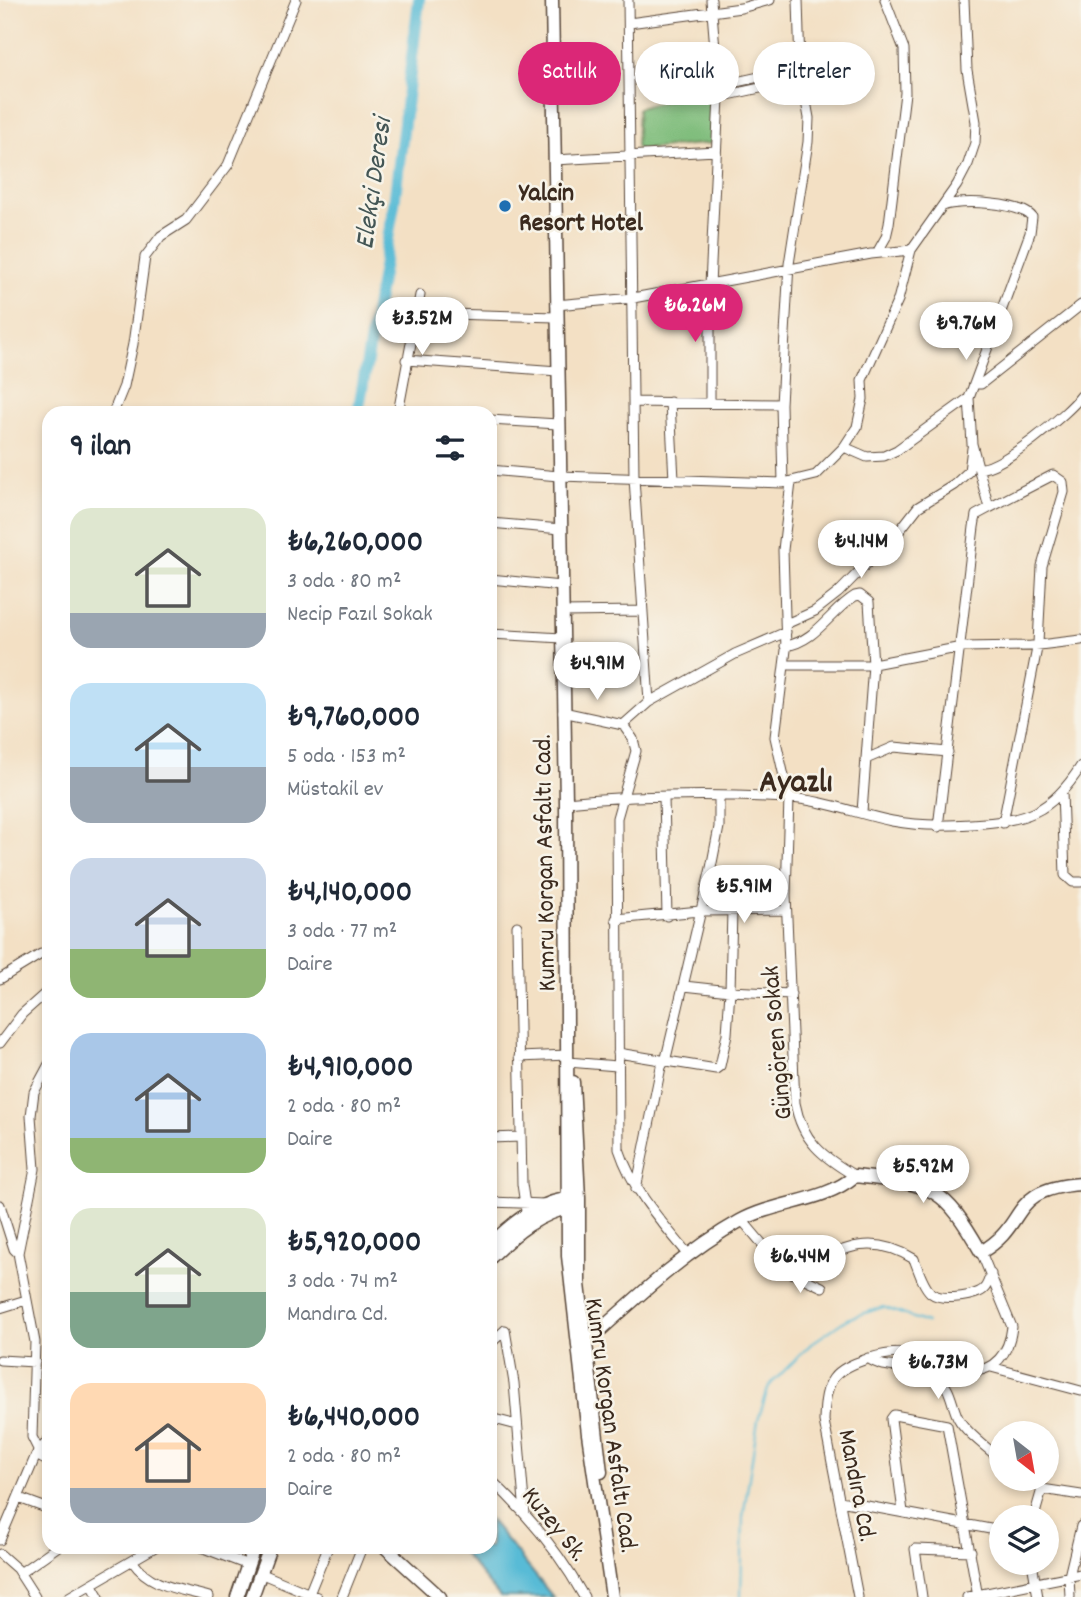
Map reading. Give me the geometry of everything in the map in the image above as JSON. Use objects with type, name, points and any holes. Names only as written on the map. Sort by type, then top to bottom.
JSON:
[{"type":"main road","name":"Kumru Korgan Asfaltı Cad.","points":[[552,0],[566,802],[568,1059],[565,1129],[574,1202],[568,1256],[575,1330],[612,1597]]},
{"type":"main road","points":[[587,1342],[688,1254],[742,1220],[841,1187],[855,1176],[897,1181],[926,1188],[942,1196],[955,1208],[982,1252],[996,1244],[1021,1207],[1035,1194],[1054,1186],[1081,1184]]},
{"type":"main road","points":[[497,1238],[526,1214],[546,1205],[574,1202]]},
{"type":"main road","points":[[497,1251],[513,1234],[526,1214],[574,1202]]},
{"type":"main road","points":[[574,1202],[579,1284],[598,1429],[603,1522]]},
{"type":"main road","points":[[237,1597],[252,1554]]},
{"type":"main road","points":[[252,1597],[267,1554]]},
{"type":"main road","points":[[393,1554],[440,1597]]},
{"type":"street","points":[[116,406],[124,386],[133,344],[145,257],[161,236],[186,220],[228,165],[296,0]]},
{"type":"street","points":[[628,0],[634,478],[649,702]]},
{"type":"street","points":[[711,0],[714,42]]},
{"type":"street","points":[[629,23],[712,12],[770,0]]},
{"type":"street","name":"Güngören Sokak","points":[[798,0],[799,42]]},
{"type":"street","points":[[877,253],[886,237],[889,224],[905,93],[904,50],[886,0]]},
{"type":"street","points":[[497,471],[559,476],[787,482],[816,475],[844,447],[857,427],[863,399],[862,380],[898,300],[911,250],[957,185],[975,143],[976,122],[967,70],[964,0]]},
{"type":"street","points":[[710,402],[710,285],[719,105]]},
{"type":"street","name":"Güngören Sokak","points":[[806,105],[808,142],[789,271],[781,404],[787,482],[783,550],[786,628],[775,737],[789,798],[786,910],[799,1124],[808,1141],[823,1156],[855,1176]]},
{"type":"street","points":[[554,160],[716,151]]},
{"type":"street","points":[[844,447],[867,457],[884,456],[897,450],[968,398],[976,384],[982,356],[1030,233],[1032,217],[1020,208],[1005,208],[978,201],[961,201],[941,207]]},
{"type":"street","points":[[415,313],[556,311],[877,253],[911,250]]},
{"type":"street","points":[[399,406],[419,295]]},
{"type":"street","points":[[976,384],[981,384],[1081,305]]},
{"type":"street","points":[[406,360],[558,371]]},
{"type":"street","points":[[980,468],[999,462],[1049,429],[1081,396]]},
{"type":"street","points":[[623,725],[649,702],[815,611],[838,593],[900,530],[918,507],[954,485],[969,471],[972,444],[968,398]]},
{"type":"street","points":[[635,402],[781,404]]},
{"type":"street","points":[[670,402],[674,480]]},
{"type":"street","points":[[497,420],[558,424]]},
{"type":"street","points":[[972,444],[989,508]]},
{"type":"street","points":[[937,827],[962,647],[976,515],[1053,475],[1063,482],[1064,492],[1042,566],[1038,643],[1003,823]]},
{"type":"street","points":[[497,524],[561,529]]},
{"type":"street","points":[[497,580],[561,586]]},
{"type":"street","points":[[785,646],[793,645],[816,631],[849,600],[860,595],[869,602],[873,665],[862,812]]},
{"type":"street","points":[[562,612],[641,611]]},
{"type":"street","points":[[497,634],[562,638]]},
{"type":"street","points":[[784,665],[873,665],[962,647],[1081,640]]},
{"type":"street","points":[[563,712],[623,725],[633,739],[636,751],[617,818],[619,1149],[636,1189],[688,1254]]},
{"type":"street","points":[[866,759],[894,747],[948,752]]},
{"type":"street","points":[[566,802],[623,797],[789,798],[862,812],[890,821],[937,827],[1003,823],[1036,813],[1062,792],[1081,766]]},
{"type":"street","points":[[1062,792],[1065,875],[1073,882],[1081,882]]},
{"type":"street","points":[[664,798],[667,916]]},
{"type":"street","points":[[636,1189],[661,1067],[666,1058],[684,986],[719,827],[719,798]]},
{"type":"street","points":[[618,1053],[666,1058],[716,1069],[720,1066],[727,1034],[733,910]]},
{"type":"street","points":[[616,919],[700,911],[786,910]]},
{"type":"street","points":[[497,1204],[526,1214],[521,1137],[517,926]]},
{"type":"street","points":[[0,979],[42,954]]},
{"type":"street","points":[[684,986],[791,994]]},
{"type":"street","points":[[0,1043],[22,1014],[42,996]]},
{"type":"street","points":[[519,1057],[568,1059],[617,1066]]},
{"type":"street","points":[[42,1077],[34,1092],[31,1116],[35,1169],[18,1253],[36,1362],[32,1437],[42,1456]]},
{"type":"street","points":[[497,1138],[521,1137]]},
{"type":"street","points":[[0,1205],[14,1249],[18,1253]]},
{"type":"street","points":[[742,1220],[782,1266],[822,1287]]},
{"type":"street","points":[[792,1273],[859,1242],[885,1245],[914,1259],[928,1290],[934,1296],[955,1297],[980,1292],[992,1276]]},
{"type":"street","points":[[982,1252],[1012,1327],[1010,1340],[1000,1360],[991,1367]]},
{"type":"street","points":[[0,1308],[26,1300]]},
{"type":"street","points":[[497,1338],[505,1331],[514,1383],[525,1514]]},
{"type":"street","name":"Mandıra Cd.","points":[[858,1597],[824,1422],[825,1401],[839,1370],[851,1362],[893,1352],[911,1352],[970,1372],[991,1367],[1081,1391]]},
{"type":"street","points":[[868,1358],[880,1365],[911,1366],[929,1371],[949,1389],[958,1416],[989,1448]]},
{"type":"street","points":[[0,1360],[36,1362]]},
{"type":"street","points":[[903,1513],[891,1419],[894,1415],[947,1425],[958,1416]]},
{"type":"street","points":[[497,1420],[517,1425]]},
{"type":"street","points":[[947,1425],[978,1596]]},
{"type":"street","points":[[0,1540],[42,1448]]},
{"type":"street","name":"Kuzey Sk.","points":[[497,1486],[555,1550],[584,1597]]},
{"type":"street","points":[[1055,1491],[1081,1495]]},
{"type":"street","points":[[19,1498],[42,1506]]},
{"type":"street","points":[[840,1502],[989,1529]]},
{"type":"street","points":[[1070,1597],[1069,1576],[1081,1526]]},
{"type":"street","points":[[922,1597],[915,1549],[971,1551]]},
{"type":"street","points":[[0,1554],[20,1573],[35,1597]]},
{"type":"street","points":[[20,1573],[47,1554]]},
{"type":"street","points":[[69,1597],[144,1554]]},
{"type":"street","points":[[219,1554],[248,1565]]},
{"type":"street","points":[[260,1573],[313,1595],[326,1554]]},
{"type":"street","points":[[342,1597],[359,1554]]},
{"type":"street","points":[[133,1562],[140,1572],[158,1583],[209,1597]]},
{"type":"street","points":[[967,1597],[1081,1574]]},
{"type":"street","points":[[1034,1575],[1038,1597]]},
{"type":"street","points":[[92,1585],[99,1597]]},
{"type":"green space","points":[[650,105],[711,105],[712,143],[639,150],[636,146],[638,108]]},
{"type":"water","points":[[497,1529],[553,1597],[500,1597],[464,1554],[497,1554]]},
{"type":"waterway","name":"Elekçi Deresi","points":[[359,406],[394,204],[419,0]]},
{"type":"waterway","points":[[741,1597],[743,1517],[758,1420],[769,1386],[812,1343],[847,1319],[883,1307],[927,1323]]},
{"type":"place","name":"Yalcin Resort Hotel","points":[[505,206]]},
{"type":"district","name":"Ayazlı","points":[[796,779]]}]
